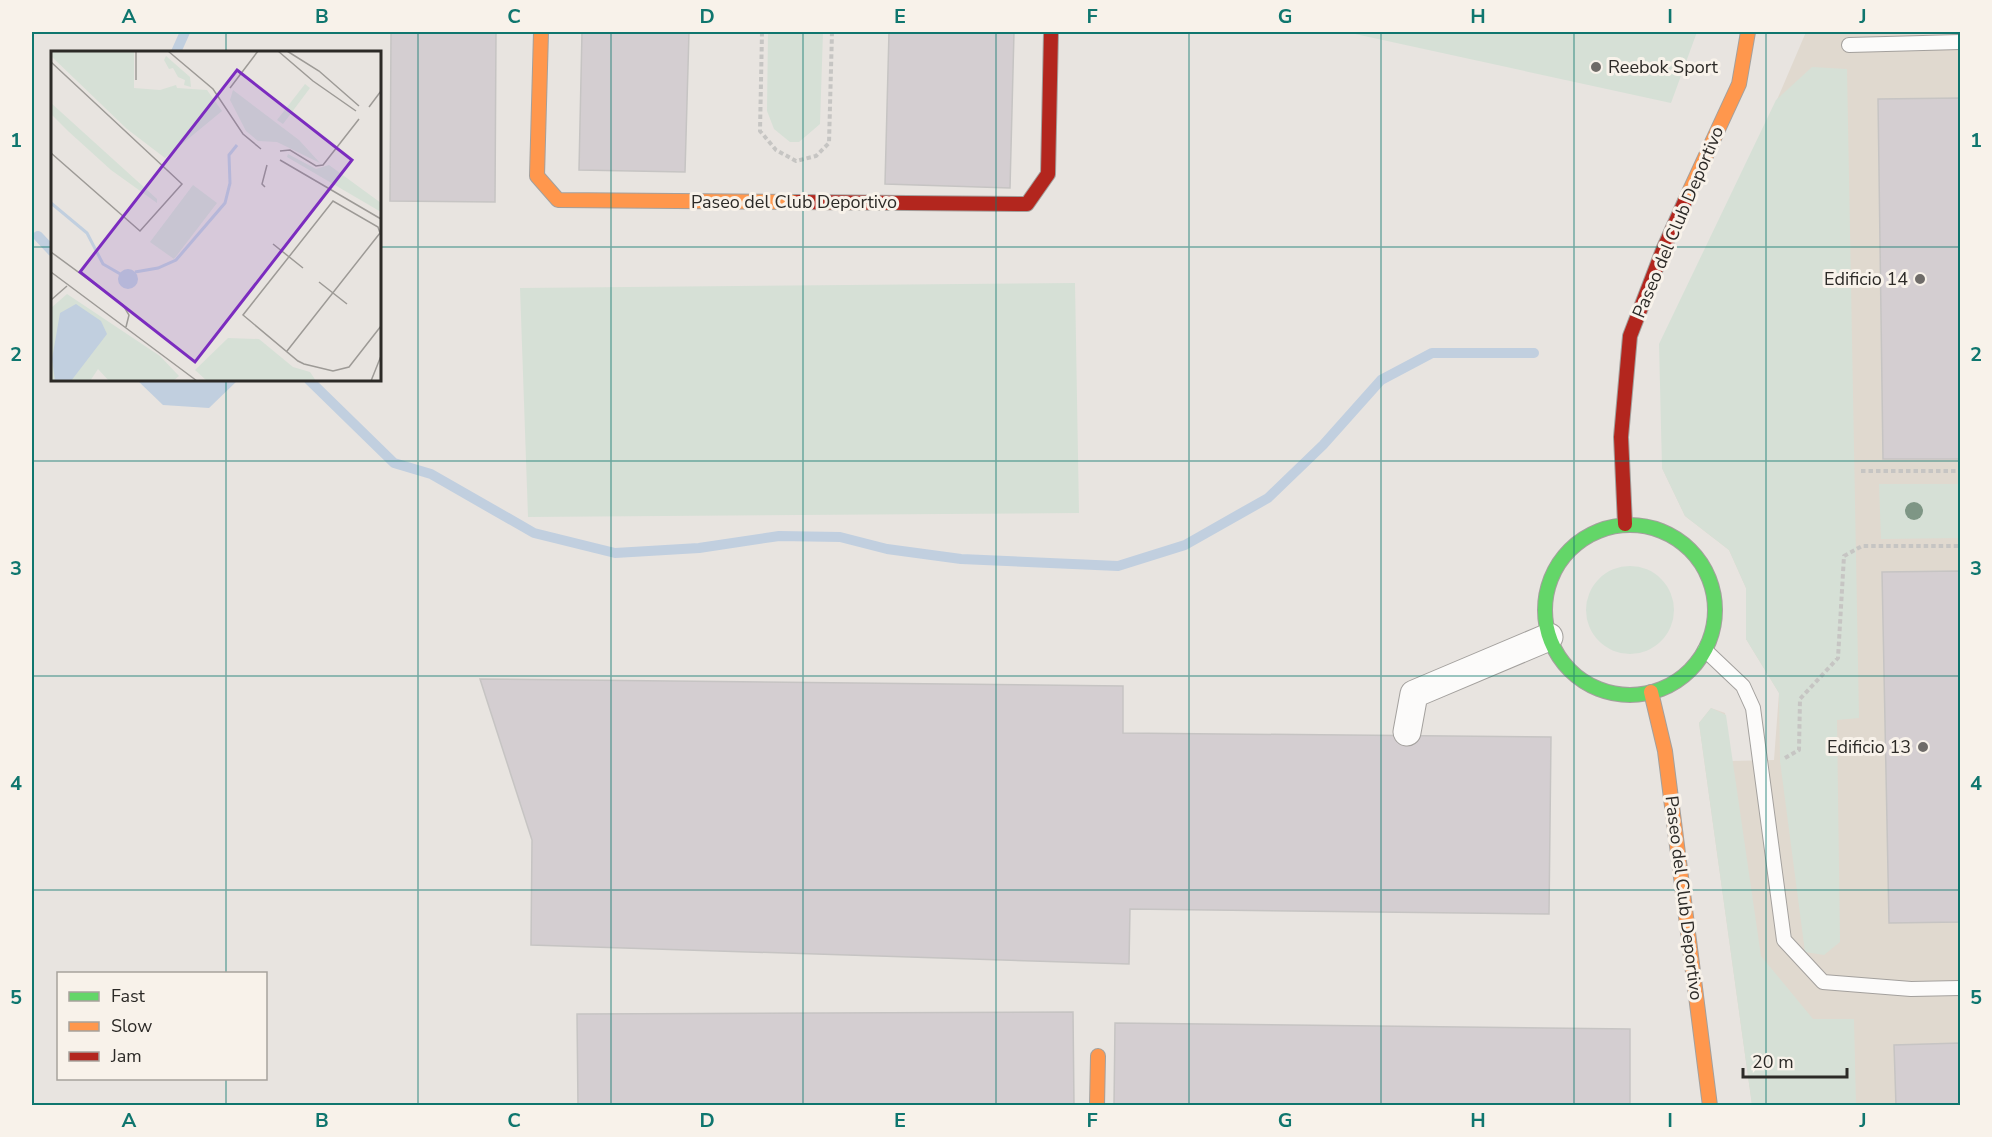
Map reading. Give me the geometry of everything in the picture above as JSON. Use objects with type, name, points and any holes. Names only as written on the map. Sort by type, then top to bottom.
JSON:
[{"type":"street","name":"Paseo del Club Deportivo","points":[[541,32],[537,176],[558,200],[1027,204],[1048,174],[1052,32]]},
{"type":"street","name":"Paseo del Club Deportivo","points":[[1625,525],[1621,437],[1630,336],[1663,250],[1739,84],[1748,32]]},
{"type":"street","points":[[1625,525],[1651,527],[1674,537],[1694,554],[1708,576],[1715,600],[1714,626],[1705,650],[1692,669],[1673,684],[1651,693],[1626,695],[1601,690],[1579,678],[1561,660],[1549,637],[1545,611],[1548,586],[1559,562],[1577,543],[1600,530],[1625,525]]},
{"type":"street","points":[[1407,732],[1414,694],[1549,637]]},
{"type":"street","name":"Paseo del Club Deportivo","points":[[1651,693],[1665,751],[1710,1106]]},
{"type":"street","points":[[1097,1106],[1098,1056]]},
{"type":"lane","points":[[1849,45],[1960,42]]},
{"type":"lane","points":[[1705,650],[1743,686],[1753,708],[1784,940],[1823,982],[1911,989],[1960,988]]},
{"type":"path","points":[[762,32],[760,130],[776,150],[796,161],[816,156],[829,143],[832,32]]},
{"type":"path","points":[[1861,471],[1960,471]]},
{"type":"path","points":[[1780,760],[1799,750],[1800,699],[1838,658],[1844,556],[1862,546],[1960,546]]},
{"type":"shaded area","points":[[768,32],[823,32],[820,124],[799,142],[790,142],[774,129],[767,111]]},
{"type":"shaded area","name":"Reebok Sport","points":[[1346,32],[1697,32],[1671,103]]},
{"type":"shaded area","points":[[1806,32],[1960,32],[1960,1105],[1752,1105],[1699,723],[1711,708],[1725,713],[1731,761],[1774,760],[1779,693],[1746,639],[1746,588],[1729,550],[1685,516],[1662,468],[1756,149]]},
{"type":"shaded area","points":[[1812,67],[1847,69],[1859,718],[1837,720],[1840,942],[1824,955],[1805,952],[1780,761],[1779,693],[1746,639],[1746,588],[1729,550],[1685,516],[1662,468],[1659,344],[1776,100]]},
{"type":"shaded area","points":[[1075,283],[1079,513],[528,517],[520,288]]},
{"type":"shaded area","points":[[1879,484],[1960,484],[1960,538],[1881,539]]},
{"type":"shaded area","points":[[1630,566],[1647,569],[1661,579],[1671,593],[1674,610],[1671,627],[1661,641],[1647,651],[1630,654],[1613,651],[1599,641],[1589,627],[1586,610],[1589,593],[1599,579],[1613,569]]},
{"type":"shaded area","points":[[1711,708],[1726,715],[1761,956],[1813,1019],[1854,1019],[1856,1105],[1752,1105],[1699,723]]},
{"type":"water","points":[[138,381],[237,381],[209,408],[163,405]]},
{"type":"building","points":[[391,32],[496,32],[495,202],[390,201]]},
{"type":"building","points":[[582,32],[689,32],[685,172],[579,170]]},
{"type":"building","points":[[889,32],[1014,32],[1010,188],[885,184]]},
{"type":"building","name":"Edificio 14","points":[[1960,98],[1960,459],[1883,459],[1878,99]]},
{"type":"building","name":"Edificio 13","points":[[1960,571],[1960,922],[1889,923],[1882,572]]},
{"type":"building","points":[[480,679],[1123,686],[1123,733],[1551,737],[1549,914],[1130,909],[1129,964],[531,945],[532,840]]},
{"type":"building","points":[[1073,1012],[1074,1106],[578,1106],[577,1014]]},
{"type":"building","points":[[1115,1023],[1630,1029],[1630,1106],[1114,1106]]},
{"type":"building","points":[[1960,1043],[1960,1106],[1896,1106],[1894,1045]]},
{"type":"waterway","points":[[176,51],[185,32]]},
{"type":"waterway","points":[[38,236],[51,250]]},
{"type":"waterway","points":[[310,381],[394,463],[431,474],[534,533],[615,553],[699,548],[779,536],[840,537],[887,549],[961,559],[1118,566],[1185,545],[1268,498],[1323,445],[1381,380],[1432,353],[1534,353]]},
{"type":"traffic: fast","points":[[1630,525],[1662,532],[1690,550],[1708,578],[1715,610],[1708,642],[1690,670],[1662,688],[1630,695],[1598,688],[1570,670],[1552,642],[1545,610],[1552,578],[1570,550],[1598,532],[1630,525]]},
{"type":"traffic: slow","points":[[541,32],[537,176],[558,200],[797,202]]},
{"type":"traffic: slow","points":[[1685,201],[1739,84],[1748,32]]},
{"type":"traffic: slow","points":[[1651,692],[1665,751],[1710,1106]]},
{"type":"traffic: slow","points":[[1097,1106],[1098,1056]]},
{"type":"traffic: jam","points":[[797,202],[1027,204],[1048,174],[1051,32]]},
{"type":"traffic: jam","points":[[1625,524],[1621,437],[1630,336],[1663,250],[1685,201]]},
{"type":"place","name":"Reebok Sport","points":[[1596,67]]},
{"type":"place","name":"Edificio 14","points":[[1920,279]]},
{"type":"place","name":"Edificio 13","points":[[1923,747]]}]
